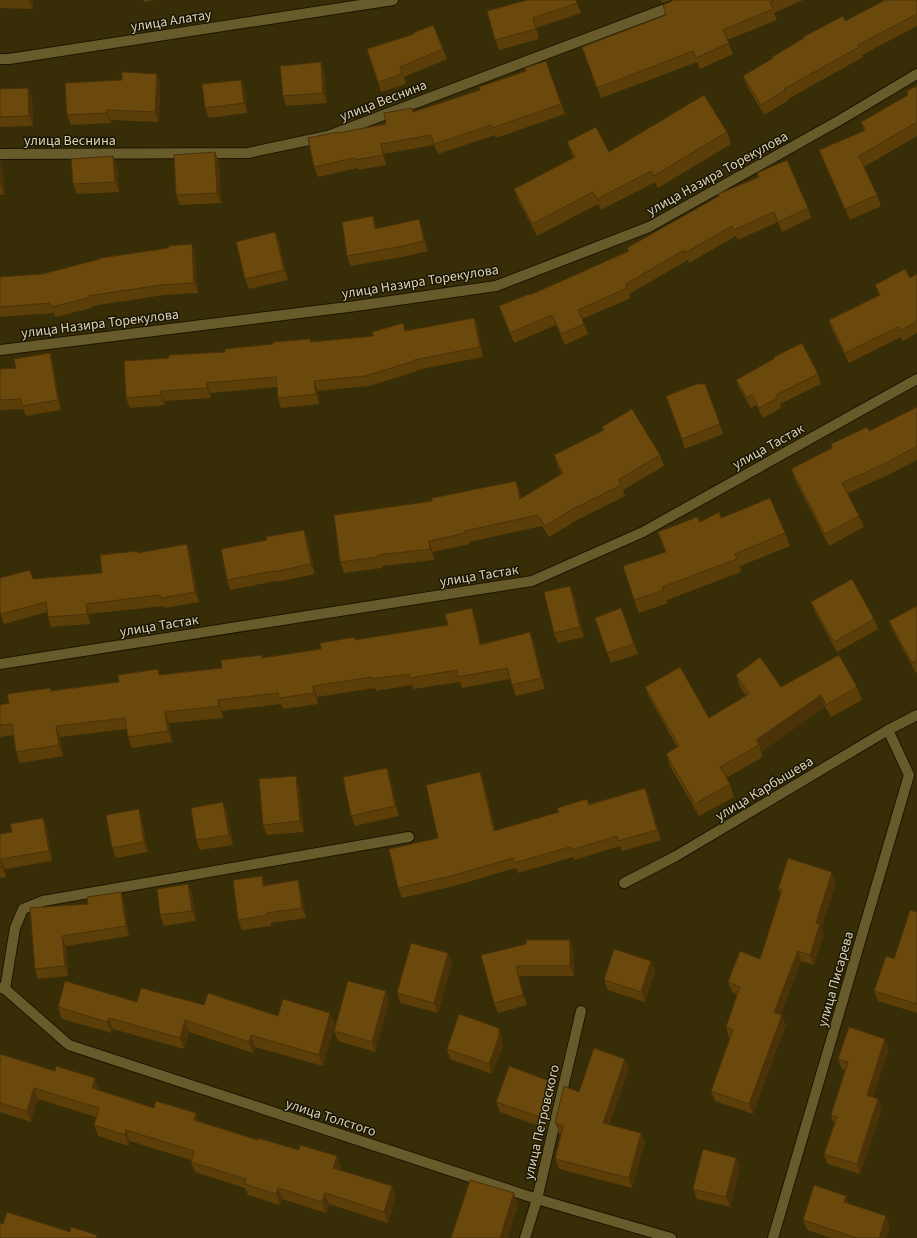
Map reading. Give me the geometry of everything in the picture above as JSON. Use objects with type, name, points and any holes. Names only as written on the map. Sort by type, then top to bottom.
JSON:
[{"type":"street","name":"улица Алатау","points":[[0,59],[9,59],[393,0]]},
{"type":"street","name":"улица Веснина","points":[[0,154],[248,153],[328,136],[689,0]]},
{"type":"street","name":"улица Назира Торекулова","points":[[0,350],[356,306],[496,286],[649,227],[840,120],[917,74]]},
{"type":"street","name":"улица Тастак","points":[[0,664],[532,581],[643,532],[917,379]]},
{"type":"street","name":"улица Карбышева","points":[[624,883],[676,856],[888,730],[917,715]]},
{"type":"street","name":"улица Писарева","points":[[773,1238],[913,776],[888,730]]},
{"type":"street","points":[[2,989],[15,928],[23,909],[43,901],[410,837]]},
{"type":"street","name":"улица Толстого","points":[[2,989],[69,1045],[537,1199],[671,1238]]},
{"type":"street","name":"улица Петровского","points":[[525,1238],[537,1199],[581,1012]]},
{"type":"building","points":[[527,0],[576,0],[577,3],[533,18],[536,29],[495,40],[487,11]]},
{"type":"building","points":[[674,0],[774,0],[770,2],[773,9],[723,30],[729,43],[696,58],[693,51],[597,88],[582,47],[666,15],[663,5]]},
{"type":"building","points":[[885,0],[917,0],[917,14],[858,45],[859,47],[784,89],[785,90],[761,105],[743,76],[804,38],[803,37],[843,16],[845,21]]},
{"type":"building","points":[[433,25],[443,49],[400,67],[402,74],[378,82],[367,49],[414,34],[413,33]]},
{"type":"building","points":[[546,61],[561,104],[492,128],[491,125],[434,144],[431,135],[381,144],[383,155],[355,160],[354,158],[314,167],[308,138],[386,124],[384,113],[412,108],[413,112],[480,90],[479,87],[526,71],[525,68]]},
{"type":"building","points":[[321,62],[323,93],[283,96],[280,66]]},
{"type":"building","points":[[122,72],[157,74],[155,112],[107,110],[107,113],[67,115],[65,83],[122,80]]},
{"type":"building","points":[[241,80],[244,103],[205,108],[202,84]]},
{"type":"building","points":[[917,86],[917,122],[859,156],[877,195],[845,209],[819,150],[866,130],[861,122],[908,95],[907,91]]},
{"type":"building","points":[[28,88],[29,116],[0,117],[0,89]]},
{"type":"building","points":[[704,95],[727,132],[654,176],[651,171],[597,199],[593,192],[532,224],[514,189],[575,157],[567,142],[596,127],[609,152]]},
{"type":"building","points":[[215,152],[217,193],[176,195],[174,155]]},
{"type":"building","points":[[113,156],[115,182],[73,184],[71,159]]},
{"type":"building","points":[[787,160],[808,208],[778,222],[774,212],[734,230],[732,226],[685,253],[684,250],[626,284],[627,288],[578,310],[584,324],[561,334],[552,315],[510,333],[499,306],[529,294],[530,295],[629,251],[627,248],[719,196],[718,194],[759,177],[757,173]]},
{"type":"building","points":[[0,164],[1,186],[0,186]]},
{"type":"building","points":[[373,216],[375,229],[419,219],[424,241],[347,256],[342,222]]},
{"type":"building","points":[[275,232],[284,270],[245,279],[236,242]]},
{"type":"building","points":[[192,244],[194,283],[160,285],[88,296],[88,298],[51,307],[50,303],[0,307],[0,277],[42,274],[100,258],[169,248],[168,246]]},
{"type":"building","points":[[905,269],[910,278],[917,274],[917,321],[900,331],[898,327],[845,353],[829,320],[880,295],[875,285]]},
{"type":"building","points":[[474,318],[480,347],[414,360],[365,376],[314,381],[316,394],[278,398],[276,377],[207,383],[207,388],[161,391],[161,395],[126,398],[124,361],[169,358],[169,355],[225,352],[225,349],[273,344],[273,342],[310,339],[311,342],[373,336],[372,332],[403,323],[405,331]]},
{"type":"building","points":[[802,343],[818,374],[776,395],[778,398],[759,408],[752,395],[747,398],[736,380],[775,358],[774,357]]},
{"type":"building","points":[[50,353],[58,400],[22,406],[21,399],[0,400],[0,369],[16,368],[14,359]]},
{"type":"building","points":[[697,384],[705,384],[720,424],[682,439],[666,396]]},
{"type":"building","points":[[917,407],[917,446],[884,464],[842,483],[859,516],[825,534],[791,469],[832,448],[831,444],[867,427],[869,431]]},
{"type":"building","points":[[632,409],[660,455],[618,480],[621,485],[567,512],[545,526],[538,515],[465,531],[466,533],[429,541],[430,549],[378,555],[378,557],[340,562],[334,515],[432,501],[432,498],[516,481],[520,499],[563,473],[554,455],[604,430],[602,427]]},
{"type":"building","points":[[770,498],[785,533],[735,554],[737,559],[662,587],[664,590],[634,600],[623,566],[666,552],[658,532],[697,517],[700,522],[719,512],[721,518]]},
{"type":"building","points":[[304,530],[311,564],[227,580],[221,549],[267,540],[266,537]]},
{"type":"building","points":[[187,544],[195,592],[161,598],[160,595],[86,604],[87,614],[48,617],[46,602],[1,614],[0,612],[0,578],[30,570],[33,579],[102,573],[100,555],[138,551],[138,553]]},
{"type":"building","points":[[852,579],[874,619],[834,642],[811,602]]},
{"type":"building","points":[[570,586],[580,627],[554,633],[544,592]]},
{"type":"building","points":[[917,606],[917,660],[912,663],[889,621]]},
{"type":"building","points":[[472,608],[480,645],[530,632],[541,678],[512,685],[507,668],[458,677],[457,670],[409,678],[409,674],[372,679],[372,677],[313,686],[314,693],[279,698],[278,693],[218,700],[219,706],[165,712],[168,731],[128,737],[125,718],[56,726],[59,745],[16,752],[12,724],[0,725],[0,705],[9,703],[7,694],[50,688],[51,691],[119,682],[118,675],[158,669],[159,675],[222,668],[221,660],[262,655],[262,658],[321,649],[320,643],[355,637],[355,640],[448,625],[445,614]]},
{"type":"building","points":[[621,608],[634,644],[607,653],[595,618]]},
{"type":"building","points":[[839,655],[857,687],[826,705],[821,695],[756,740],[759,745],[720,767],[730,784],[695,804],[666,754],[679,746],[645,687],[680,667],[709,718],[749,694],[736,675],[760,657],[781,687]]},
{"type":"building","points":[[387,768],[395,806],[351,816],[343,777]]},
{"type":"building","points":[[480,772],[494,831],[559,812],[557,808],[587,799],[589,805],[645,788],[657,830],[618,841],[617,836],[571,850],[570,847],[514,863],[513,858],[451,876],[398,888],[389,849],[438,838],[426,785]]},
{"type":"building","points":[[296,776],[300,821],[263,825],[259,779]]},
{"type":"building","points":[[223,802],[229,835],[196,840],[191,808]]},
{"type":"building","points":[[139,809],[144,842],[112,848],[106,815]]},
{"type":"building","points":[[43,818],[49,851],[1,859],[2,867],[0,867],[0,834],[12,832],[10,824]]},
{"type":"building","points":[[788,858],[832,872],[816,923],[820,924],[810,955],[798,951],[774,1012],[782,1015],[749,1104],[711,1091],[733,1030],[726,1027],[740,987],[728,982],[740,951],[760,959],[782,890],[778,889]]},
{"type":"building","points":[[262,876],[263,886],[298,880],[302,908],[267,913],[268,915],[238,920],[233,880]]},
{"type":"building","points":[[188,884],[192,911],[160,915],[157,889]]},
{"type":"building","points":[[121,892],[126,926],[62,936],[65,966],[35,969],[30,908],[88,904],[87,897]]},
{"type":"building","points":[[910,910],[917,912],[917,1004],[874,991],[886,956],[894,959]]},
{"type":"building","points":[[526,940],[570,940],[570,966],[516,966],[523,995],[494,1003],[481,955],[526,944]]},
{"type":"building","points":[[411,943],[448,953],[434,1003],[397,993]]},
{"type":"building","points":[[614,949],[651,961],[641,992],[604,980]]},
{"type":"building","points":[[65,981],[137,1002],[141,988],[204,1005],[208,993],[278,1016],[283,999],[330,1013],[319,1055],[251,1035],[249,1042],[185,1020],[180,1038],[109,1018],[107,1022],[58,1007]]},
{"type":"building","points":[[348,981],[386,991],[372,1042],[334,1031]]},
{"type":"building","points":[[459,1014],[499,1028],[499,1036],[489,1064],[447,1049]]},
{"type":"building","points":[[849,1027],[885,1039],[867,1095],[878,1099],[857,1164],[824,1154],[837,1117],[831,1115],[848,1062],[838,1059]]},
{"type":"building","points":[[594,1048],[625,1059],[603,1123],[641,1133],[629,1178],[555,1159],[563,1126],[555,1123],[564,1086],[579,1092]]},
{"type":"building","points":[[0,1054],[55,1071],[56,1066],[95,1078],[92,1088],[154,1108],[156,1101],[196,1113],[194,1120],[258,1140],[258,1138],[299,1150],[300,1145],[337,1156],[333,1168],[392,1186],[384,1212],[325,1193],[322,1202],[278,1188],[276,1194],[244,1184],[246,1179],[191,1162],[194,1151],[126,1130],[125,1135],[94,1125],[99,1108],[34,1088],[27,1111],[0,1103]]},
{"type":"building","points":[[509,1066],[552,1082],[543,1118],[496,1102]]},
{"type":"building","points":[[703,1149],[736,1158],[726,1197],[693,1189]]},
{"type":"building","points":[[470,1180],[514,1193],[500,1238],[451,1238]]},
{"type":"building","points":[[814,1185],[846,1196],[844,1202],[886,1216],[879,1238],[857,1238],[803,1220]]},
{"type":"building","points":[[7,1212],[70,1232],[71,1227],[97,1235],[96,1238],[0,1238],[0,1223],[3,1224]]}]
